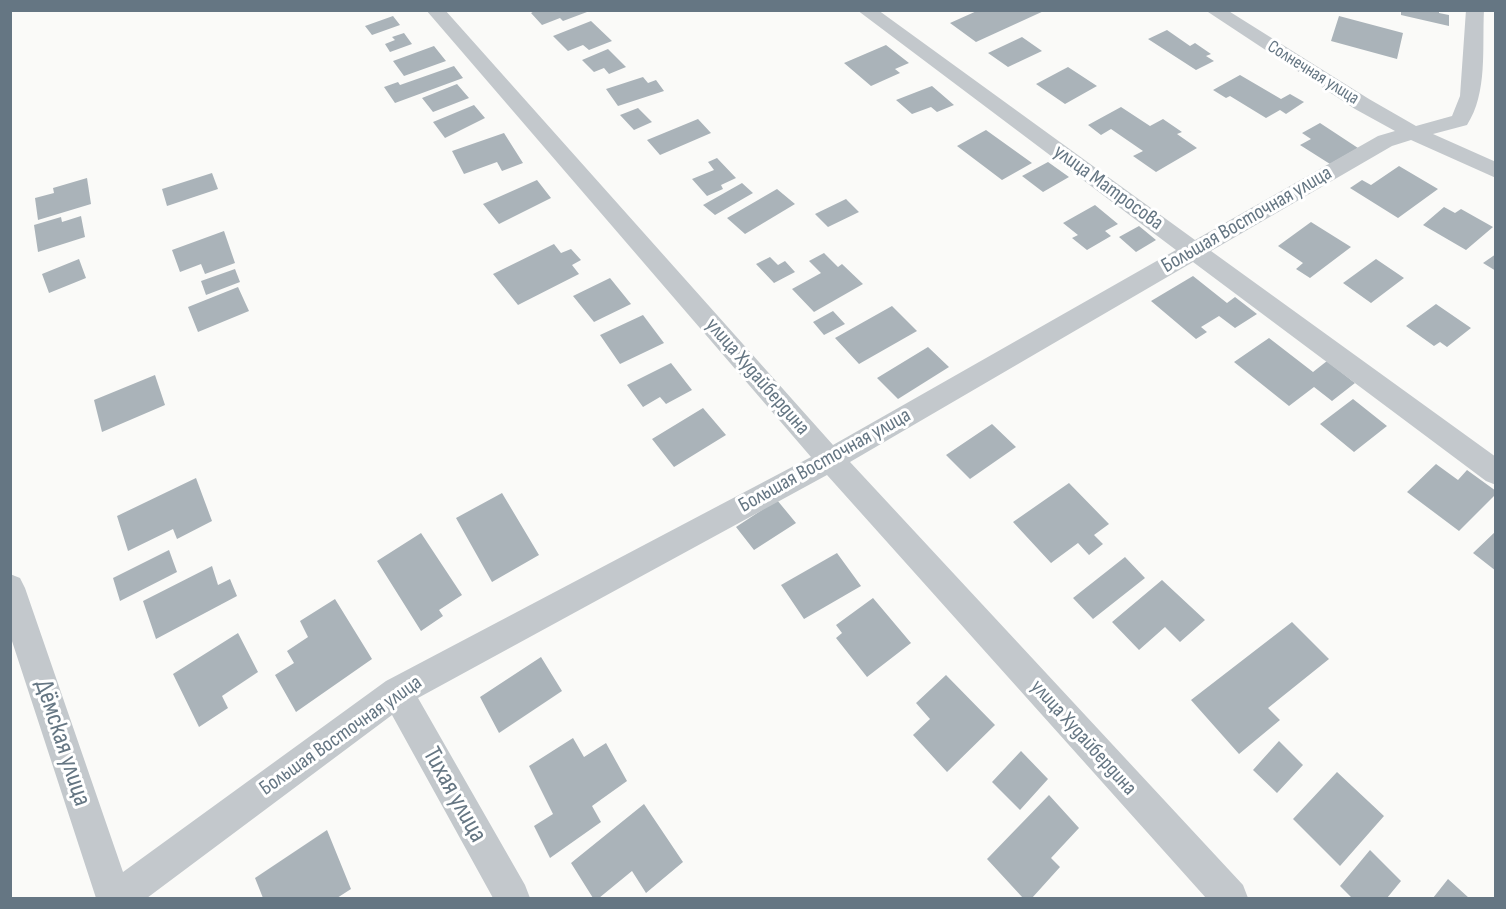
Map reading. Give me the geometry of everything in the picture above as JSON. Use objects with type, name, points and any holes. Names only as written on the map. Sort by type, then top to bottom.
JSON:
[{"type":"street","name":"улица Худайбердина","points":[[435,10],[830,460],[1230,898]]},
{"type":"street","name":"улица Матросова","points":[[866,10],[1496,473]]},
{"type":"street","name":"Солнечная улица","points":[[1214,10],[1362,104],[1413,133],[1496,171]]},
{"type":"street","name":"Большая Восточная улица","points":[[116,898],[397,692],[830,460],[1385,141],[1460,120],[1470,96],[1475,10]]},
{"type":"street","name":"Дёмская улица","points":[[10,588],[116,898]]},
{"type":"street","name":"Тихая улица","points":[[397,692],[512,898]]},
{"type":"building","points":[[536,10],[585,10],[587,12],[563,21],[560,18],[542,25],[531,13]]},
{"type":"building","points":[[979,10],[1046,10],[976,42],[950,23]]},
{"type":"building","points":[[1401,10],[1439,10],[1439,13],[1449,15],[1449,26],[1401,15]]},
{"type":"building","points":[[393,16],[400,25],[372,35],[365,26]]},
{"type":"building","points":[[1339,16],[1403,33],[1397,59],[1331,41]]},
{"type":"building","points":[[591,21],[612,41],[589,50],[583,45],[568,51],[553,36]]},
{"type":"building","points":[[1167,30],[1190,46],[1195,43],[1211,54],[1206,56],[1214,61],[1196,70],[1148,39]]},
{"type":"building","points":[[404,33],[412,44],[390,52],[385,44],[395,40],[392,37]]},
{"type":"building","points":[[1022,37],[1042,51],[1008,67],[988,53]]},
{"type":"building","points":[[886,45],[909,63],[895,69],[900,73],[871,86],[844,63]]},
{"type":"building","points":[[434,46],[446,61],[404,76],[393,61]]},
{"type":"building","points":[[608,49],[626,67],[609,74],[604,68],[594,72],[582,60]]},
{"type":"building","points":[[454,66],[463,78],[395,103],[384,87],[398,82],[400,85]]},
{"type":"building","points":[[1068,67],[1097,86],[1065,104],[1036,84]]},
{"type":"building","points":[[1240,75],[1281,99],[1290,94],[1304,102],[1286,114],[1280,110],[1266,118],[1230,96],[1226,98],[1213,90]]},
{"type":"building","points":[[643,77],[648,83],[656,80],[664,91],[618,106],[606,89]]},
{"type":"building","points":[[457,84],[469,98],[433,112],[422,98]]},
{"type":"building","points":[[932,86],[954,105],[937,112],[931,107],[912,114],[896,100]]},
{"type":"building","points":[[474,105],[485,118],[445,138],[433,122]]},
{"type":"building","points":[[1121,107],[1150,126],[1163,119],[1182,132],[1177,134],[1197,148],[1156,172],[1133,156],[1143,151],[1111,129],[1101,135],[1088,125]]},
{"type":"building","points":[[638,108],[652,122],[634,130],[620,115]]},
{"type":"building","points":[[698,119],[711,133],[660,155],[647,140]]},
{"type":"building","points":[[1320,123],[1358,148],[1330,164],[1300,145],[1311,139],[1302,133]]},
{"type":"building","points":[[986,130],[1032,163],[1002,180],[957,146]]},
{"type":"building","points":[[504,133],[523,163],[502,171],[497,162],[464,174],[452,151]]},
{"type":"building","points":[[717,158],[736,178],[721,185],[723,189],[707,196],[692,179],[714,170],[708,162]]},
{"type":"building","points":[[1048,162],[1069,177],[1043,192],[1022,176]]},
{"type":"building","points":[[1399,166],[1438,189],[1398,218],[1350,188],[1362,180],[1371,185]]},
{"type":"building","points":[[212,173],[218,189],[167,206],[162,189]]},
{"type":"building","points":[[87,178],[91,204],[38,220],[35,198],[54,193],[53,188]]},
{"type":"building","points":[[537,180],[551,198],[499,224],[483,204]]},
{"type":"building","points":[[742,183],[753,193],[715,215],[703,205]]},
{"type":"building","points":[[777,189],[795,204],[745,234],[727,218]]},
{"type":"building","points":[[846,199],[859,212],[828,227],[815,214]]},
{"type":"building","points":[[1095,205],[1118,224],[1105,231],[1111,236],[1087,250],[1072,238],[1078,235],[1063,223]]},
{"type":"building","points":[[1444,207],[1455,213],[1461,209],[1493,227],[1466,250],[1423,225]]},
{"type":"building","points":[[81,216],[85,237],[38,252],[34,225],[61,217],[62,222]]},
{"type":"building","points":[[1311,222],[1351,247],[1310,278],[1296,269],[1303,263],[1278,246]]},
{"type":"building","points":[[1139,226],[1156,240],[1136,252],[1119,237]]},
{"type":"building","points":[[224,231],[235,263],[205,274],[201,264],[180,272],[172,250]]},
{"type":"building","points":[[554,244],[561,253],[571,249],[581,260],[572,265],[579,274],[518,305],[493,274]]},
{"type":"building","points":[[824,253],[838,267],[842,264],[863,284],[814,312],[792,289],[821,273],[809,261]]},
{"type":"building","points":[[1496,254],[1496,271],[1483,263]]},
{"type":"building","points":[[770,257],[778,265],[785,261],[795,272],[774,283],[756,264]]},
{"type":"building","points":[[79,259],[86,278],[49,293],[42,274]]},
{"type":"building","points":[[1376,259],[1404,278],[1371,303],[1343,283]]},
{"type":"building","points":[[235,269],[240,282],[206,295],[201,281]]},
{"type":"building","points":[[1193,276],[1227,303],[1235,297],[1257,314],[1235,328],[1219,316],[1201,327],[1207,332],[1196,339],[1151,301]]},
{"type":"building","points":[[610,278],[631,304],[594,322],[573,296]]},
{"type":"building","points":[[238,287],[249,311],[198,332],[188,307]]},
{"type":"building","points":[[1436,304],[1471,328],[1447,347],[1440,342],[1434,346],[1406,326]]},
{"type":"building","points":[[892,306],[917,331],[859,364],[835,338]]},
{"type":"building","points":[[833,311],[845,324],[824,335],[813,322]]},
{"type":"building","points":[[643,315],[664,343],[620,364],[600,335]]},
{"type":"building","points":[[1269,338],[1313,372],[1327,361],[1355,383],[1332,401],[1314,387],[1289,406],[1234,362]]},
{"type":"building","points":[[928,347],[949,367],[898,399],[877,378]]},
{"type":"building","points":[[671,363],[692,390],[666,404],[660,397],[643,407],[627,385]]},
{"type":"building","points":[[155,375],[165,405],[102,432],[94,400]]},
{"type":"building","points":[[1353,399],[1387,426],[1354,452],[1320,424]]},
{"type":"building","points":[[703,408],[726,435],[674,467],[652,439]]},
{"type":"building","points":[[992,424],[1016,447],[970,479],[946,455]]},
{"type":"building","points":[[1436,464],[1458,480],[1467,470],[1496,491],[1496,494],[1459,531],[1407,492]]},
{"type":"building","points":[[196,478],[212,521],[177,539],[173,529],[128,551],[117,516]]},
{"type":"building","points":[[1069,483],[1109,524],[1094,535],[1103,544],[1089,555],[1078,543],[1051,563],[1013,522]]},
{"type":"building","points":[[502,493],[539,555],[492,582],[456,518]]},
{"type":"building","points":[[777,500],[796,523],[754,550],[736,527]]},
{"type":"building","points":[[1496,531],[1496,571],[1473,553]]},
{"type":"building","points":[[421,533],[462,595],[439,610],[443,616],[421,631],[377,561]]},
{"type":"building","points":[[169,550],[177,572],[120,601],[113,578]]},
{"type":"building","points":[[837,553],[861,586],[804,619],[781,585]]},
{"type":"building","points":[[1125,557],[1145,578],[1093,619],[1073,598]]},
{"type":"building","points":[[212,566],[218,585],[230,579],[237,596],[156,639],[143,601]]},
{"type":"building","points":[[1162,580],[1205,620],[1180,642],[1165,627],[1139,650],[1112,622]]},
{"type":"building","points":[[873,598],[911,643],[867,677],[836,638],[842,633],[836,625]]},
{"type":"building","points":[[335,599],[372,659],[296,712],[275,675],[294,663],[287,651],[308,637],[300,621]]},
{"type":"building","points":[[1292,622],[1329,659],[1268,708],[1280,720],[1239,754],[1191,700]]},
{"type":"building","points":[[238,633],[258,672],[222,696],[228,708],[199,727],[173,674]]},
{"type":"building","points":[[541,657],[562,691],[499,733],[480,697]]},
{"type":"building","points":[[946,675],[995,725],[947,772],[913,735],[930,719],[916,703]]},
{"type":"building","points":[[573,738],[584,757],[606,743],[627,781],[592,806],[601,822],[550,858],[534,826],[553,814],[529,766]]},
{"type":"building","points":[[1279,741],[1303,765],[1277,793],[1253,770]]},
{"type":"building","points":[[1021,751],[1048,779],[1020,810],[992,782]]},
{"type":"building","points":[[1337,772],[1384,816],[1340,866],[1293,819]]},
{"type":"building","points":[[1049,795],[1079,828],[1051,858],[1060,867],[1032,898],[1023,898],[987,859]]},
{"type":"building","points":[[644,804],[683,862],[646,893],[632,871],[599,898],[593,898],[571,863]]},
{"type":"building","points":[[327,830],[351,889],[337,898],[263,898],[255,878]]},
{"type":"building","points":[[1370,850],[1401,881],[1387,898],[1352,898],[1340,886]]},
{"type":"building","points":[[1448,879],[1469,898],[1433,898]]}]
